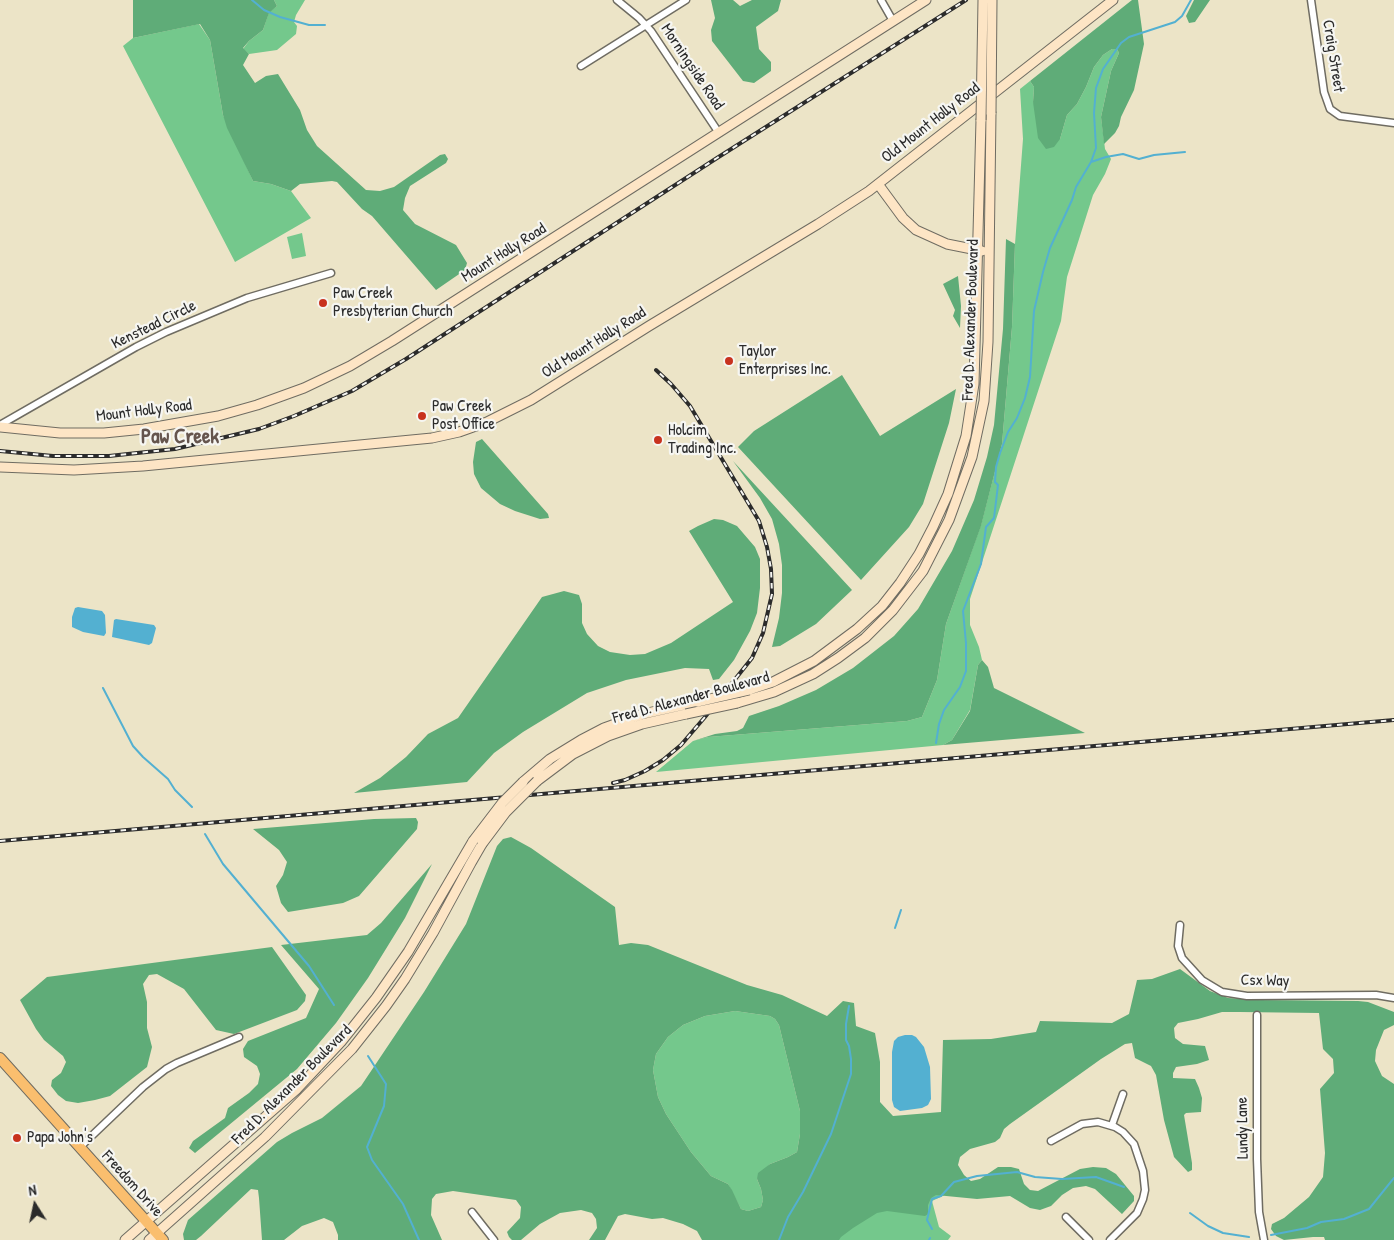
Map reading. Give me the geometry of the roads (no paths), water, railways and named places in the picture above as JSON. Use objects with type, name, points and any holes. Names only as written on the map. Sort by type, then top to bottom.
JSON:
[{"type":"main road","name":"Mount Holly Road","points":[[0,426],[60,433],[104,433],[144,429],[218,416],[304,388],[350,366],[392,341],[926,0]]},
{"type":"main road","name":"Fred D. Alexander Boulevard","points":[[126,1240],[296,1089],[346,1037],[408,952],[473,841],[502,803],[550,759],[604,728],[643,714],[749,690],[773,682],[814,661],[857,629],[882,606],[900,582],[926,542],[948,494],[969,421],[976,359],[982,0]]},
{"type":"main road","name":"Fred D. Alexander Boulevard","points":[[156,1238],[264,1137],[352,1049],[386,1006],[409,972],[482,844],[506,812],[537,780],[574,754],[608,736],[642,724],[769,694],[813,674],[853,648],[893,610],[923,571],[950,520],[967,476],[981,418],[988,362],[992,0]]},
{"type":"main road","name":"Old Mount Holly Road","points":[[0,467],[100,470],[415,440],[459,432],[502,415],[531,400],[649,326],[812,228],[878,184],[1113,0]]},
{"type":"main road","points":[[878,184],[903,218],[916,230],[947,244],[990,252]]},
{"type":"main road","name":"Freedom Drive","points":[[0,1058],[146,1222],[156,1238]]},
{"type":"street","name":"Morningside Road","points":[[617,0],[647,25],[719,133]]},
{"type":"street","points":[[581,66],[686,0]]},
{"type":"street","points":[[881,0],[893,21]]},
{"type":"street","name":"Craig Street","points":[[1311,0],[1325,94],[1330,109],[1340,116],[1394,123]]},
{"type":"street","name":"Kenstead Circle","points":[[0,426],[136,347],[166,332],[247,298],[331,273]]},
{"type":"street","name":"Csx Way","points":[[1180,925],[1178,946],[1182,958],[1202,980],[1222,992],[1246,996],[1376,995],[1394,998]]},
{"type":"street","name":"Lundy Lane","points":[[1257,1015],[1257,1159],[1259,1212],[1264,1240]]},
{"type":"street","points":[[80,1147],[143,1087],[166,1069],[239,1037]]},
{"type":"street","points":[[1112,1125],[1123,1094]]},
{"type":"street","points":[[1051,1141],[1082,1124],[1098,1122],[1112,1125],[1123,1132],[1136,1149],[1143,1172],[1145,1190],[1142,1204],[1137,1213],[1110,1240]]},
{"type":"street","points":[[472,1212],[494,1240]]},
{"type":"street","points":[[1066,1217],[1089,1240]]},
{"type":"water","points":[[75,608],[102,611],[105,615],[106,633],[104,636],[83,632],[72,627],[72,617]]},
{"type":"water","points":[[114,620],[154,625],[156,628],[152,643],[149,645],[112,637]]},
{"type":"water","points":[[905,1035],[916,1037],[924,1047],[930,1067],[931,1099],[928,1105],[922,1108],[900,1111],[894,1107],[892,1100],[892,1052],[894,1041],[898,1037]]},
{"type":"waterway","points":[[252,0],[264,10],[280,17],[309,25],[325,25]]},
{"type":"waterway","points":[[936,743],[939,724],[944,710],[960,687],[966,671],[963,611],[981,564],[986,527],[994,518],[998,485],[995,482],[996,467],[1000,453],[1025,398],[1030,377],[1034,311],[1043,272],[1050,248],[1076,187],[1091,162],[1096,148],[1094,113],[1096,88],[1103,69],[1121,43],[1129,37],[1175,22],[1182,16],[1191,0]]},
{"type":"waterway","points":[[1091,162],[1123,154],[1139,159],[1154,155],[1185,152]]},
{"type":"waterway","points":[[103,688],[133,746],[168,779],[175,790],[192,807]]},
{"type":"waterway","points":[[205,834],[223,864],[309,966],[334,1005]]},
{"type":"waterway","points":[[895,928],[901,910]]},
{"type":"waterway","points":[[779,1240],[788,1217],[803,1192],[831,1134],[851,1074],[851,1059],[846,1040],[849,1006]]},
{"type":"waterway","points":[[368,1056],[386,1084],[384,1106],[367,1147],[372,1160],[403,1204],[419,1240]]},
{"type":"waterway","points":[[932,1229],[927,1220],[932,1199],[941,1196],[954,1182],[977,1176],[1017,1172],[1035,1177],[1062,1179],[1096,1177],[1124,1187]]},
{"type":"waterway","points":[[1271,1235],[1307,1228],[1321,1222],[1344,1219],[1369,1209],[1394,1178]]},
{"type":"waterway","points":[[1190,1213],[1208,1226],[1223,1233],[1249,1237]]},
{"type":"railway","points":[[0,451],[53,456],[109,456],[175,449],[259,429],[352,391],[406,359],[966,0]]},
{"type":"railway","points":[[613,783],[645,771],[663,760],[681,745],[705,717],[752,658],[763,633],[772,594],[771,569],[759,521],[690,406],[656,370]]},
{"type":"railway","points":[[0,841],[1394,720]]},
{"type":"place","name":"Paw Creek Presbyterian Church","points":[[323,303]]},
{"type":"place","name":"Taylor Enterprises Inc.","points":[[729,361]]},
{"type":"place","name":"Paw Creek Post Office","points":[[422,416]]},
{"type":"place","name":"Holcim Trading Inc.","points":[[658,440]]},
{"type":"place","name":"Papa John's","points":[[17,1138]]},
{"type":"district","name":"Paw Creek","points":[[180,437]]}]
